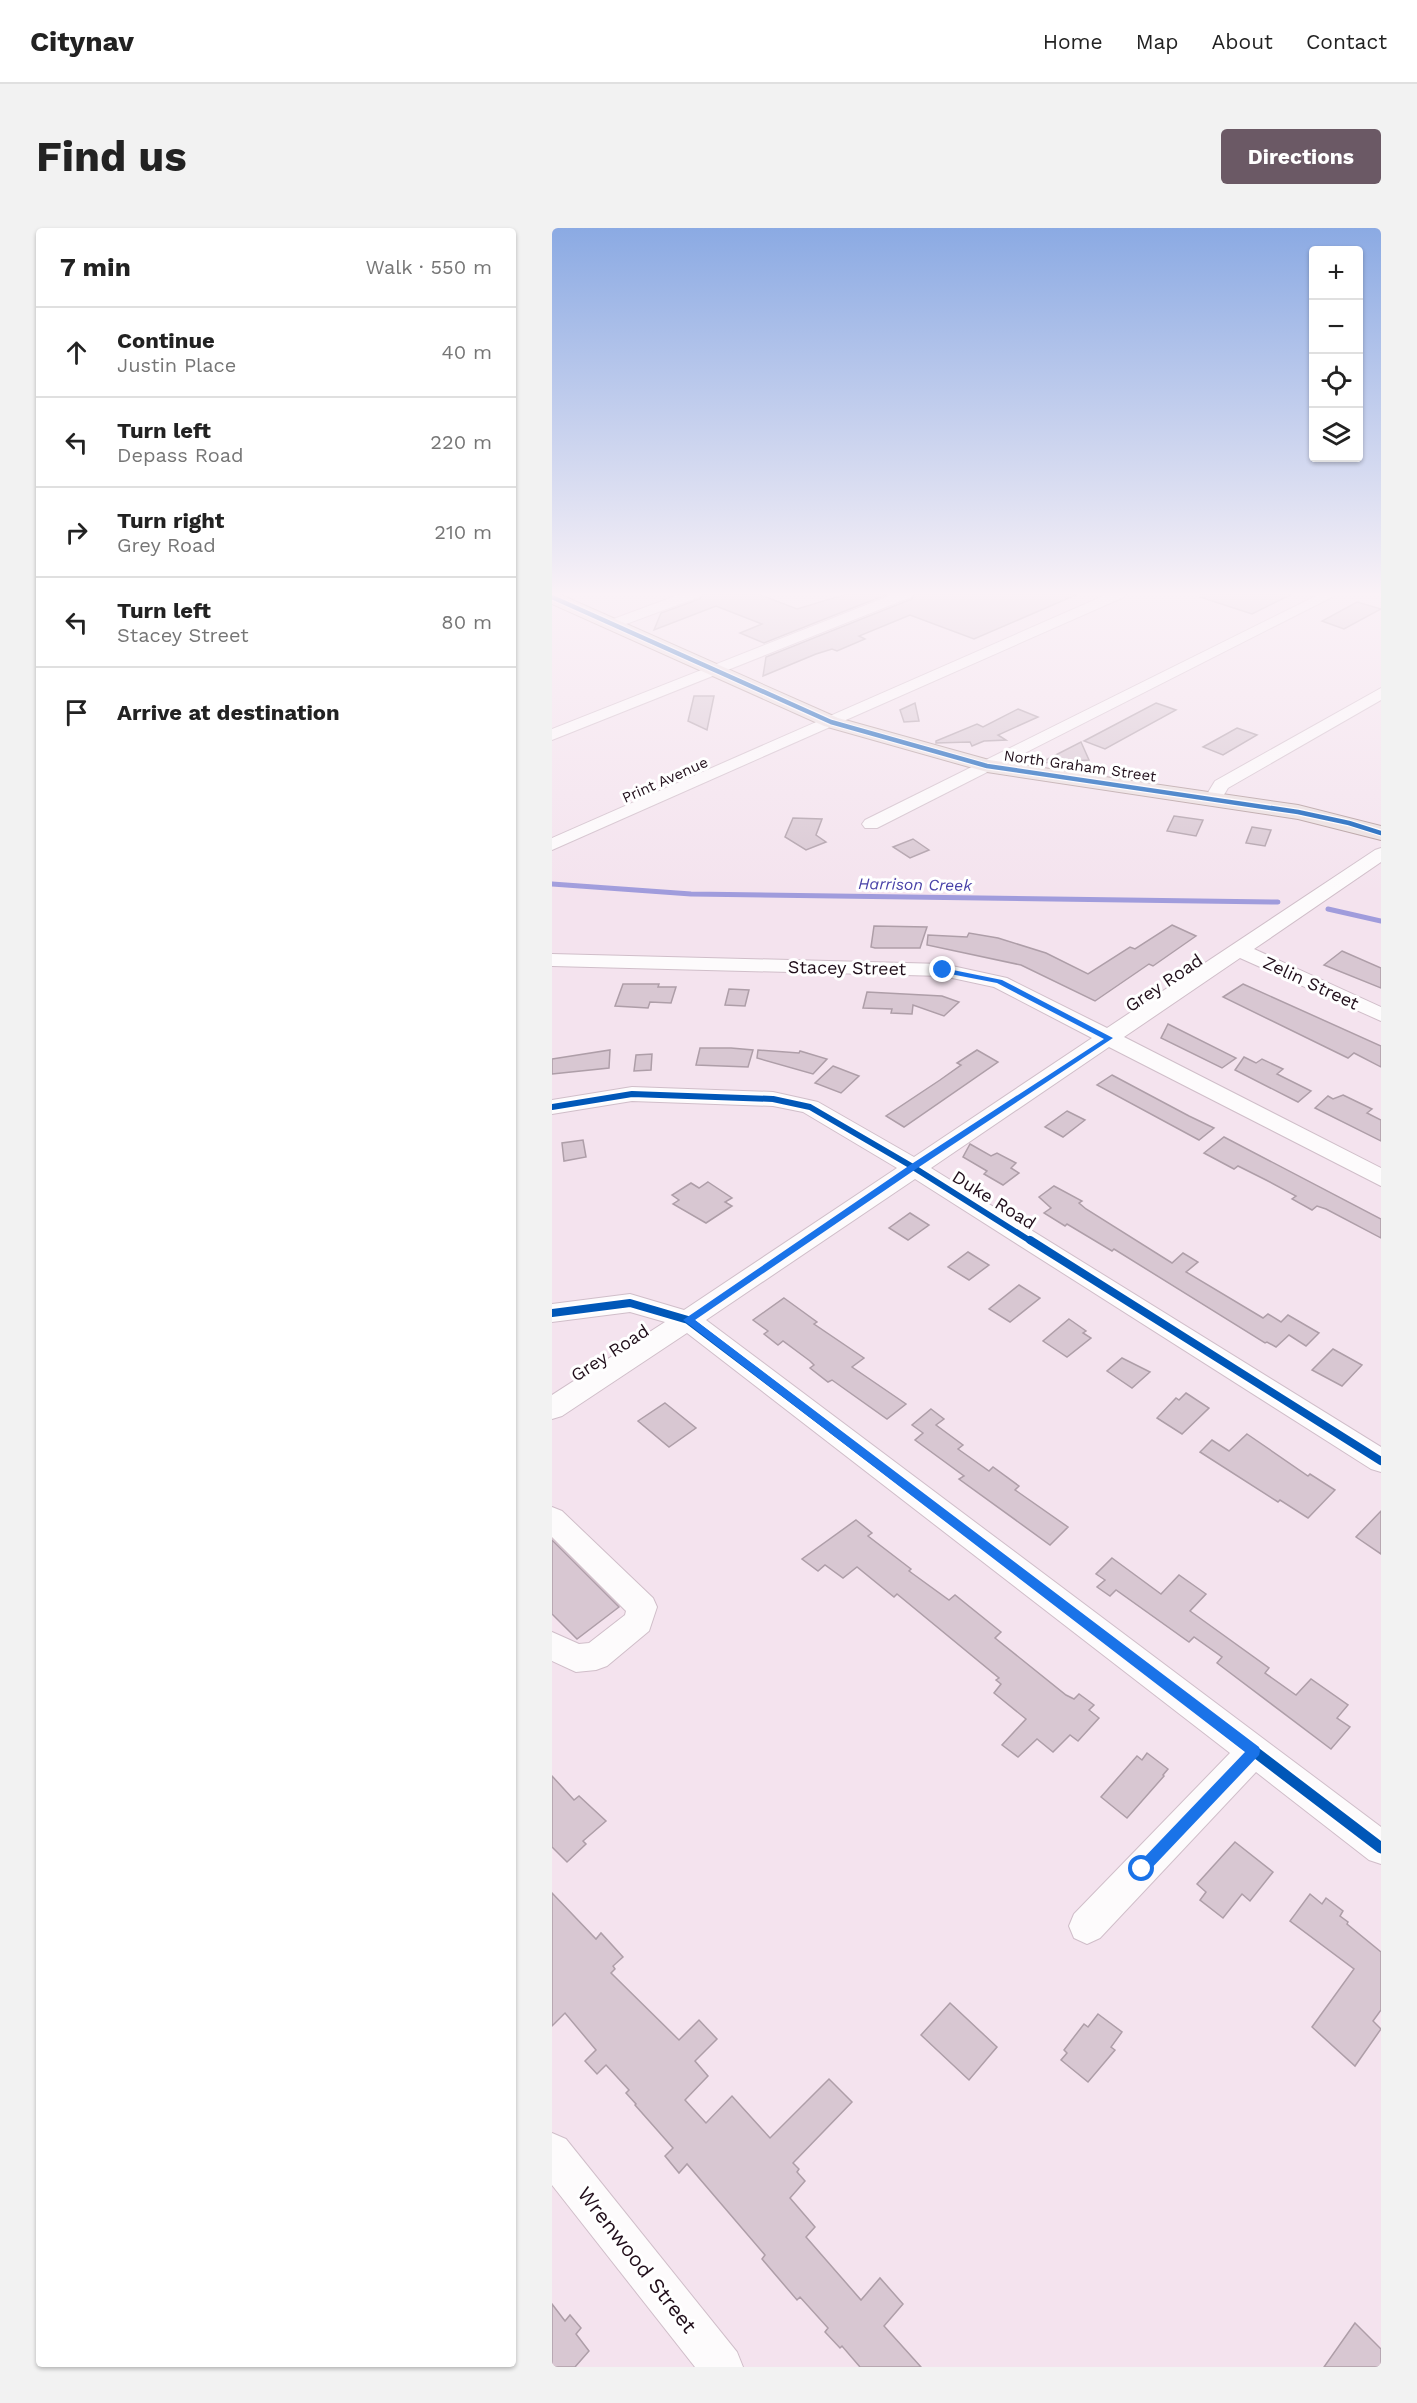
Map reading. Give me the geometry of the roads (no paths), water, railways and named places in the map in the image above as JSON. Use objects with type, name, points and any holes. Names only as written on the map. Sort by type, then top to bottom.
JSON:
[{"type":"main road","name":"North Graham Street","points":[[769,694],[831,722],[987,766],[1298,812],[1349,822],[1381,833]]},
{"type":"street","points":[[552,735],[655,694]]},
{"type":"street","name":"Print Avenue","points":[[552,845],[894,694]]},
{"type":"street","points":[[871,824],[1131,694]]},
{"type":"street","points":[[1213,800],[1221,784],[1380,694]]},
{"type":"street","points":[[552,718],[571,727]]},
{"type":"street","name":"Grey Road","points":[[552,1409],[1381,854]]},
{"type":"street","name":"Zelin Street","points":[[1240,950],[1381,1016]]},
{"type":"street","name":"Stacey Street","points":[[552,960],[943,970],[999,982],[1381,1178]]},
{"type":"street","name":"Duke Road","points":[[552,1107],[632,1094],[773,1099],[810,1107],[913,1167],[1381,1461]]},
{"type":"street","points":[[552,1313],[630,1303],[688,1320],[1381,1848]]},
{"type":"street","points":[[552,1519],[642,1607],[638,1622],[596,1656],[576,1658],[552,1646]]},
{"type":"street","points":[[1087,1926],[1254,1751]]},
{"type":"street","name":"Wrenwood Street","points":[[552,2153],[722,2367]]},
{"type":"waterway","name":"Harrison Creek","points":[[552,884],[691,894],[1278,902]]},
{"type":"waterway","name":"Harrison Creek","points":[[1328,909],[1381,921]]}]
